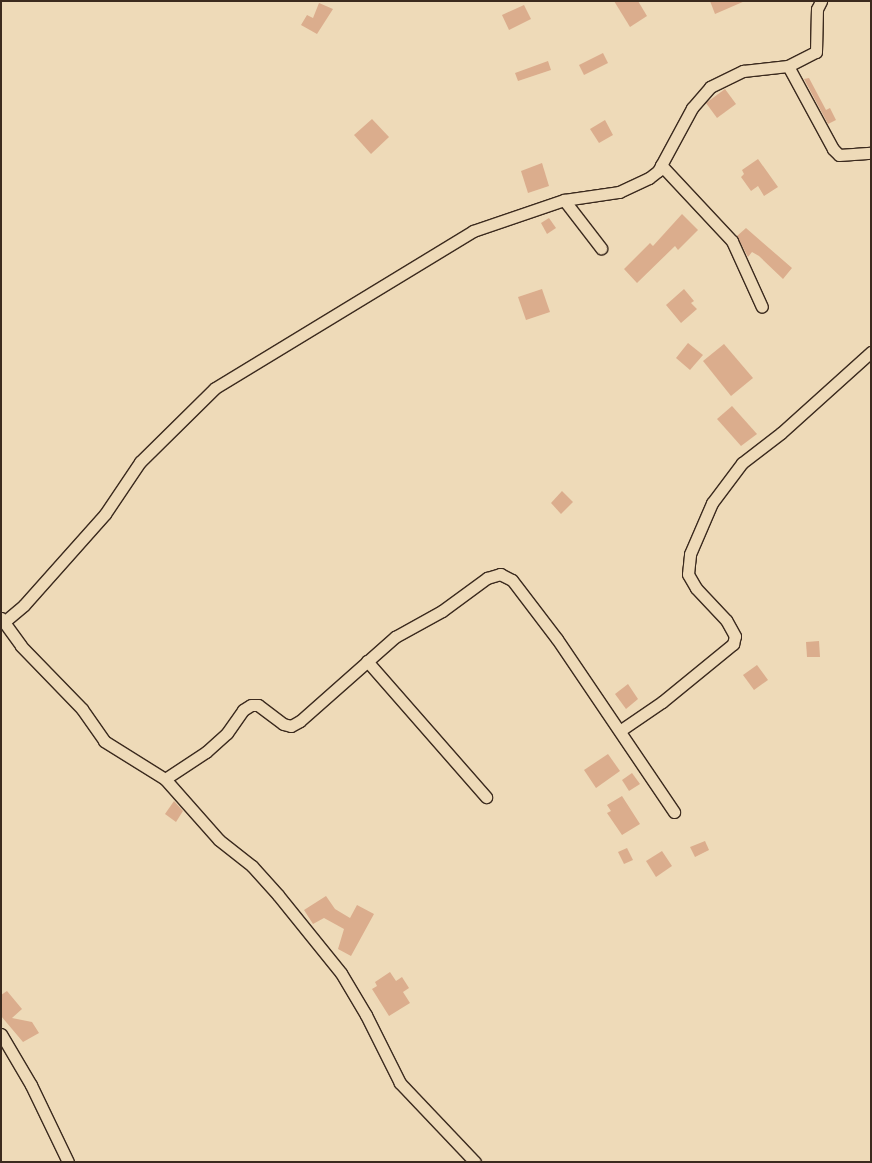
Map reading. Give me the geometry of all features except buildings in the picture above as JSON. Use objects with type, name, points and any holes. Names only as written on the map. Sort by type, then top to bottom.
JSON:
[{"type":"street","points":[[475,1162],[400,1083],[366,1015],[341,973],[252,866],[219,840],[165,779],[104,741],[82,709],[21,646],[3,620],[24,605],[105,514],[140,462],[215,388],[473,231],[564,200],[619,192],[649,178],[661,165],[692,108],[710,87],[743,71],[788,66],[816,52],[817,9],[821,1]]},
{"type":"street","points":[[788,66],[833,149],[839,155],[862,151],[871,154]]},
{"type":"street","points":[[661,165],[732,242],[762,307]]},
{"type":"street","points":[[564,200],[601,248]]},
{"type":"street","points":[[621,730],[662,702],[733,644],[735,636],[726,620],[696,588],[688,574],[690,554],[712,503],[742,463],[781,433],[871,352]]},
{"type":"street","points":[[165,779],[206,752],[227,733],[243,710],[251,705],[258,705],[282,724],[291,726],[394,637],[442,611],[487,578],[500,574],[512,580],[621,730],[674,812]]},
{"type":"street","points":[[367,661],[486,797]]},
{"type":"street","points":[[1,1034],[31,1085],[68,1162]]}]
